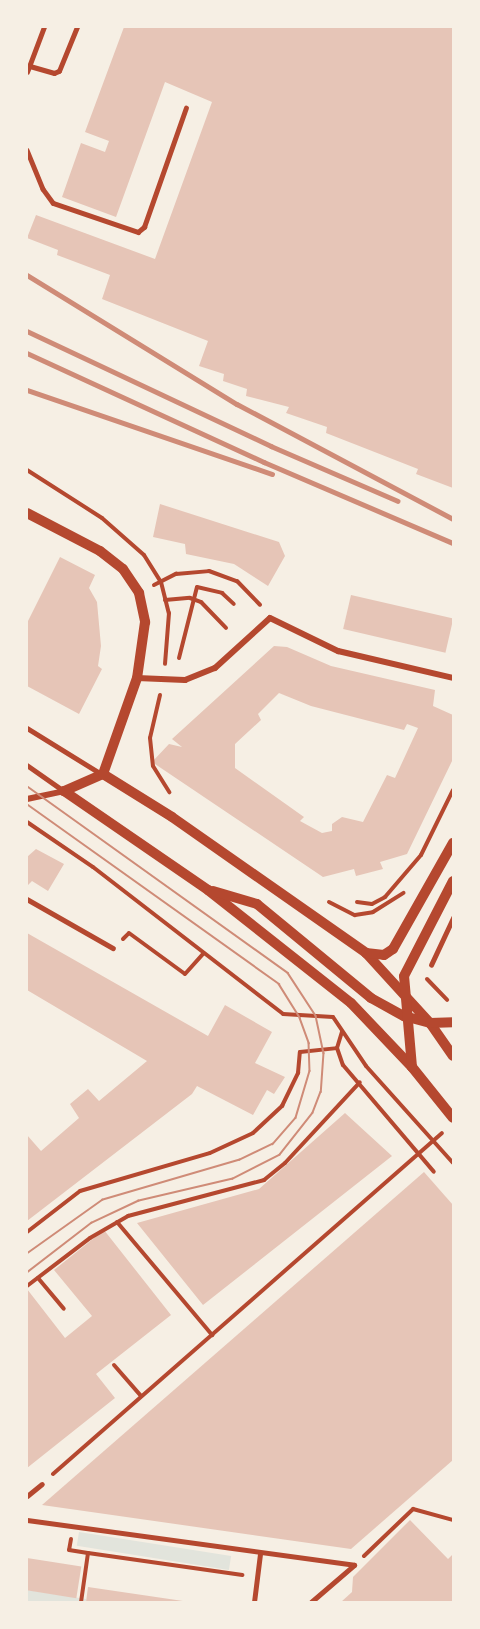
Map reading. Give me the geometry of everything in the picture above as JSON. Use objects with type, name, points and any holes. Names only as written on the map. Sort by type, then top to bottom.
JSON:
[{"type":"street","points":[[27,513],[100,551],[123,569],[139,593],[145,622],[137,678],[103,774],[64,791],[27,799]]},
{"type":"street","points":[[137,678],[185,680],[215,668],[270,618],[338,651],[453,678]]},
{"type":"street","points":[[103,774],[172,817],[366,953],[430,1023],[453,1056]]},
{"type":"street","points":[[64,791],[208,890],[351,1003],[412,1067],[453,1118]]},
{"type":"street","points":[[366,953],[384,955],[393,949],[453,843]]},
{"type":"street","points":[[412,1067],[404,1016],[402,992],[404,976],[453,881]]},
{"type":"street","points":[[208,890],[257,904],[370,998],[404,1016],[430,1023],[453,1022]]},
{"type":"street","points":[[27,1496],[42,1484]]},
{"type":"street","points":[[27,1520],[260,1554],[354,1565]]},
{"type":"street","points":[[254,1602],[260,1554]]},
{"type":"street","points":[[311,1602],[354,1565]]},
{"type":"lane","points":[[27,72],[44,27]]},
{"type":"lane","points":[[30,66],[54,73],[59,71],[77,27]]},
{"type":"lane","points":[[27,150],[43,189],[53,203],[138,232],[144,227],[186,108]]},
{"type":"lane","points":[[27,728],[103,774]]},
{"type":"lane","points":[[27,765],[64,791]]},
{"type":"lane","points":[[27,899],[113,948]]},
{"type":"lane","points":[[431,965],[453,918]]},
{"type":"path","points":[[27,470],[114,528]]},
{"type":"path","points":[[176,574],[209,571],[237,581],[270,618]]},
{"type":"path","points":[[179,658],[197,587],[222,592],[234,604]]},
{"type":"path","points":[[165,600],[190,598],[201,602],[226,628]]},
{"type":"path","points":[[165,665],[150,738],[153,766],[169,792],[179,799]]},
{"type":"path","points":[[357,902],[372,904],[385,897],[421,855],[453,790]]},
{"type":"path","points":[[27,822],[283,1014],[300,1018],[329,1014],[366,1066],[453,1164]]},
{"type":"path","points":[[321,896],[355,915],[373,912],[411,887]]},
{"type":"path","points":[[113,948],[129,933],[185,974],[204,953]]},
{"type":"path","points":[[418,970],[447,1000]]},
{"type":"path","points":[[342,1032],[338,1048],[343,1065],[434,1172]]},
{"type":"path","points":[[27,1232],[80,1191],[240,1141],[282,1106],[298,1073],[301,1051],[338,1048]]},
{"type":"path","points":[[27,1286],[90,1238],[142,1210],[236,1190],[264,1180],[285,1163],[360,1083]]},
{"type":"path","points":[[42,1484],[433,1141]]},
{"type":"path","points":[[117,1222],[212,1335]]},
{"type":"path","points":[[38,1278],[64,1309]]},
{"type":"path","points":[[114,1365],[141,1396]]},
{"type":"path","points":[[354,1565],[413,1509],[453,1520]]},
{"type":"path","points":[[73,1527],[69,1550],[257,1578]]},
{"type":"path","points":[[81,1602],[88,1553]]},
{"type":"shaded area","points":[[79,1532],[231,1556],[229,1570],[77,1546]]},
{"type":"shaded area","points":[[27,1590],[86,1599],[86,1602],[27,1602]]},
{"type":"building","points":[[124,27],[453,27],[453,488],[416,474],[418,469],[326,433],[327,427],[286,413],[289,407],[246,396],[247,389],[223,381],[224,374],[199,366],[208,341],[102,299],[110,275],[57,255],[58,250],[27,238],[36,215],[155,259],[212,102],[165,82],[116,217],[62,197],[81,143],[105,152],[109,141],[85,132]]},
{"type":"building","points":[[160,504],[279,542],[285,556],[268,586],[234,564],[186,554],[185,544],[153,537]]},
{"type":"building","points":[[60,557],[95,575],[89,588],[97,602],[101,646],[98,666],[102,669],[79,714],[27,686],[27,623]]},
{"type":"building","points":[[351,595],[453,619],[445,653],[343,629]]},
{"type":"building","points":[[274,646],[287,647],[331,666],[435,690],[433,706],[453,715],[453,759],[407,854],[380,862],[383,869],[356,876],[354,869],[323,877],[152,762],[169,744],[182,747],[172,739]],"holes":[[[279,693],[311,706],[404,730],[407,724],[418,728],[395,778],[387,775],[363,822],[342,817],[332,824],[332,831],[322,833],[300,821],[304,817],[235,768],[235,744],[261,720],[258,714]]]},
{"type":"building","points":[[36,849],[64,864],[48,891],[32,881],[27,886],[27,857]]},
{"type":"building","points":[[27,933],[208,1036],[225,1005],[272,1032],[255,1063],[285,1077],[274,1094],[267,1090],[253,1115],[197,1086],[192,1094],[27,1221],[27,1135],[41,1151],[79,1118],[70,1104],[88,1089],[99,1101],[147,1061],[27,990]]},
{"type":"building","points":[[345,1113],[392,1156],[203,1305],[137,1223],[259,1189]]},
{"type":"building","points":[[424,1172],[453,1205],[453,1460],[351,1549],[42,1505]]},
{"type":"building","points":[[104,1230],[171,1315],[96,1374],[115,1398],[27,1468],[27,1289],[65,1338],[92,1316],[54,1270]]},
{"type":"building","points":[[410,1520],[448,1559],[453,1554],[453,1602],[341,1602],[352,1592],[353,1577]]},
{"type":"building","points":[[27,1558],[81,1567],[76,1598],[27,1590]]},
{"type":"building","points":[[88,1587],[183,1601],[183,1602],[86,1602]]},
{"type":"tram line","points":[[27,786],[288,973],[316,1016],[324,1053],[321,1092],[313,1113],[280,1155],[233,1179],[139,1201],[92,1223],[27,1273]]},
{"type":"tram line","points":[[27,804],[279,984],[300,1018],[309,1043],[310,1071],[296,1118],[273,1144],[240,1160],[103,1200],[27,1254]]},
{"type":"railway","points":[[27,275],[237,404],[453,519]]},
{"type":"railway","points":[[27,331],[271,446],[398,501]]},
{"type":"railway","points":[[27,353],[264,462],[453,543]]},
{"type":"railway","points":[[27,390],[272,474]]}]
